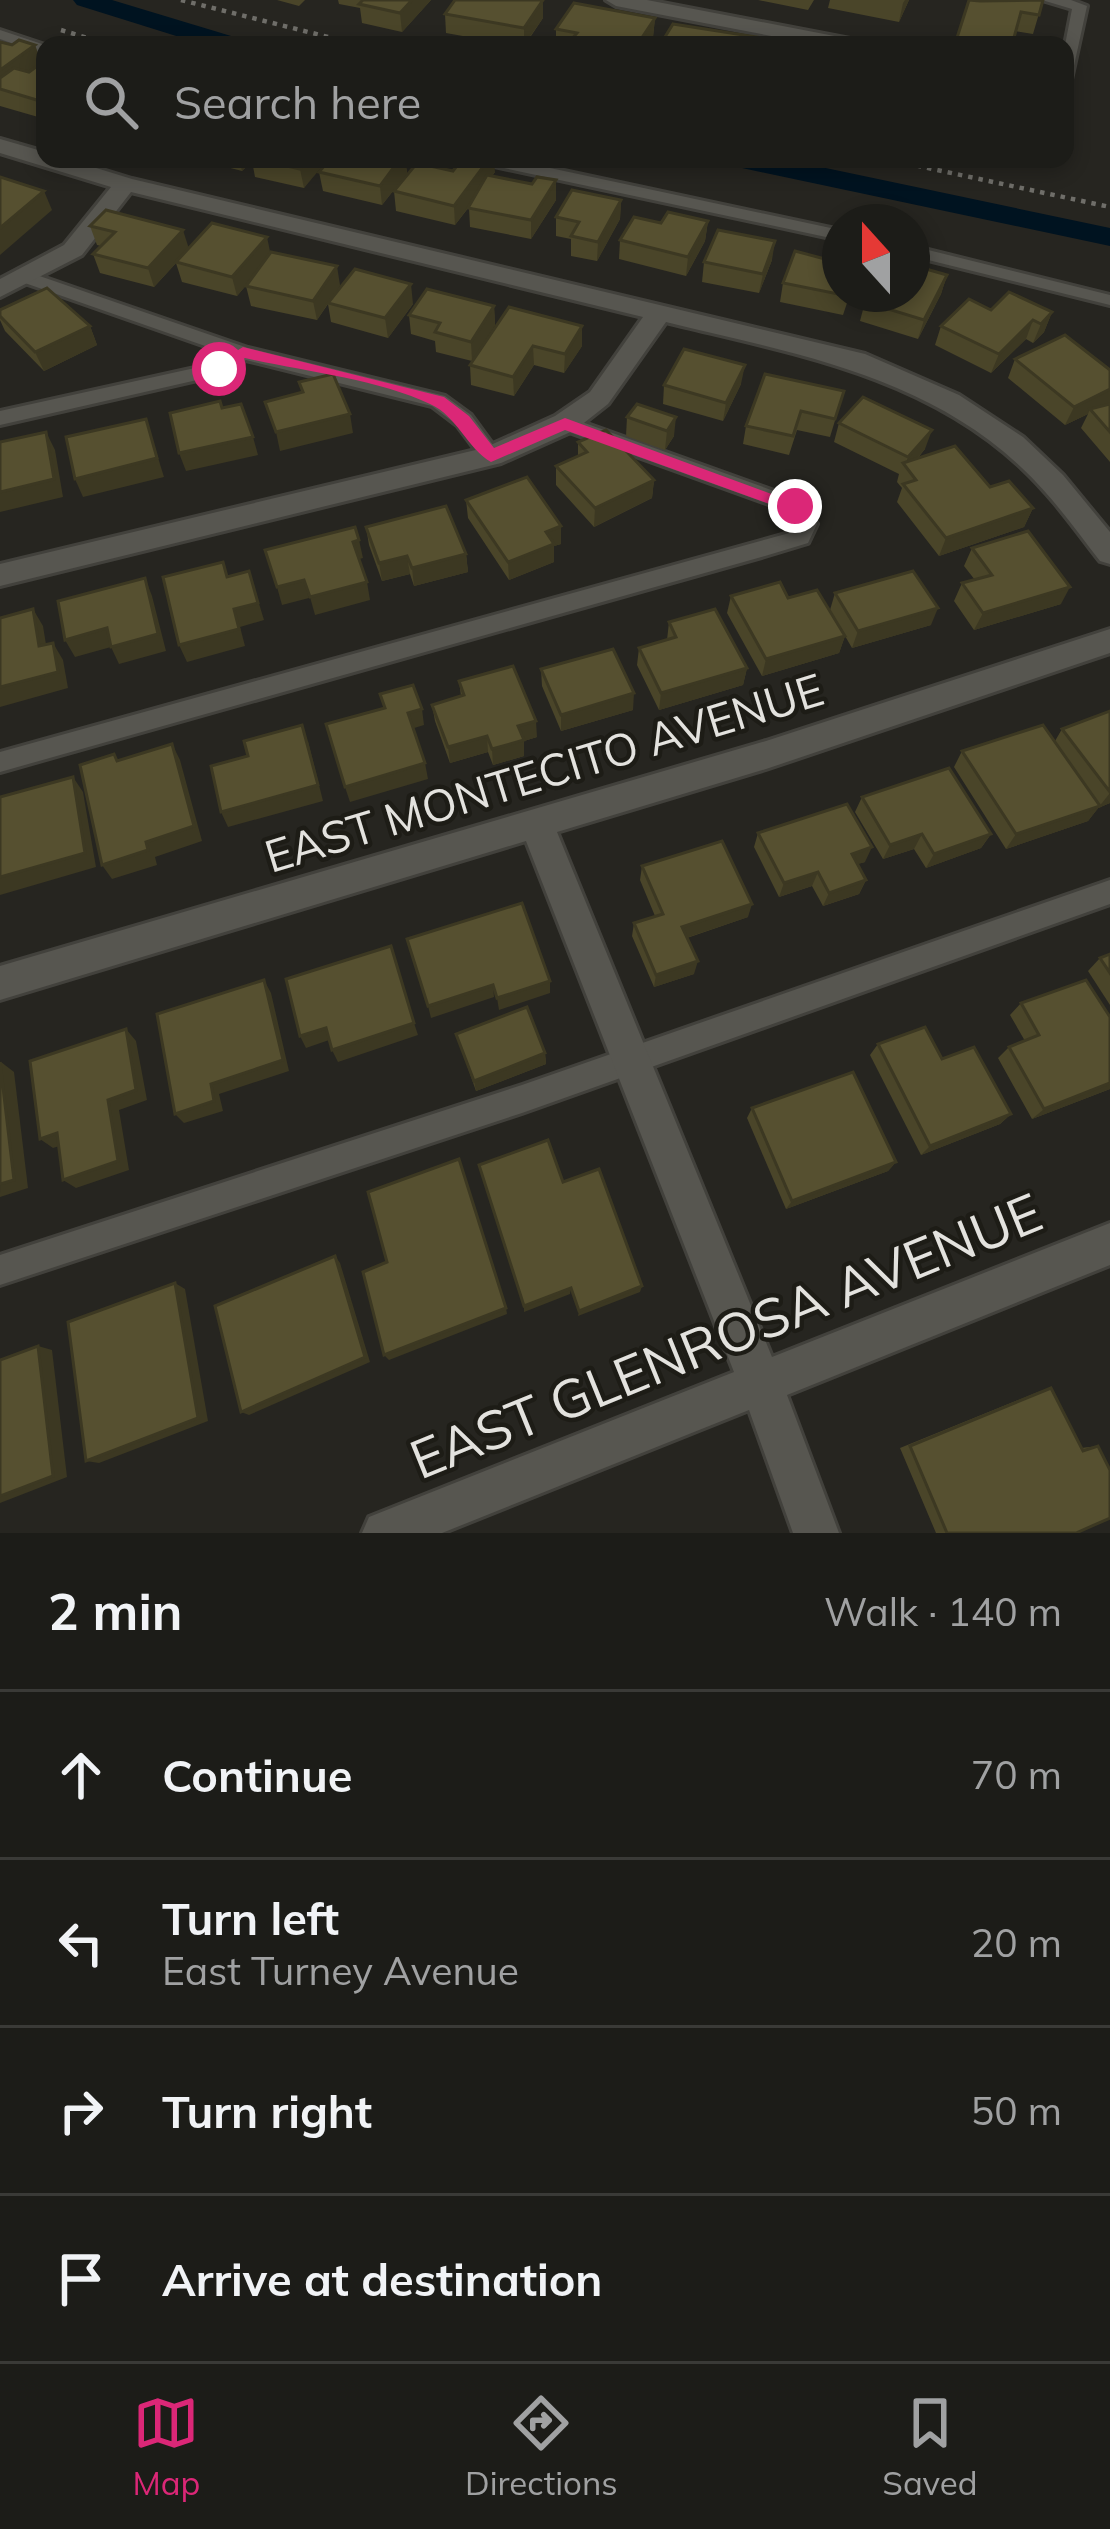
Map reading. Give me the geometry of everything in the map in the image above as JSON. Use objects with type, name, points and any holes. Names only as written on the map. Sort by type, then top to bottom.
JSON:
[{"type":"street","points":[[616,0],[803,36]]},
{"type":"street","points":[[0,146],[36,157]]},
{"type":"street","points":[[72,168],[657,316],[856,361],[911,382],[994,430],[1033,461],[1110,553]]},
{"type":"street","points":[[0,289],[73,250],[125,184]]},
{"type":"street","points":[[0,575],[491,456],[565,423],[599,398],[657,316]]},
{"type":"street","name":"EAST MONTECITO AVENUE","points":[[0,982],[809,742],[1110,641]]},
{"type":"street","points":[[535,820],[816,1533]]},
{"type":"street","name":"EAST GLENROSA AVENUE","points":[[385,1533],[441,1523],[761,1384],[1110,1244]]},
{"type":"lane","points":[[1049,0],[1081,3],[1074,37]]},
{"type":"lane","points":[[0,34],[36,47]]},
{"type":"lane","points":[[527,168],[822,231]]},
{"type":"lane","points":[[930,256],[1109,306]]},
{"type":"lane","points":[[28,278],[243,352],[438,401],[464,420],[491,456]]},
{"type":"lane","points":[[0,418],[219,369],[243,352]]},
{"type":"lane","points":[[0,762],[765,548],[801,537],[807,524],[795,506],[565,423]]},
{"type":"lane","points":[[0,1270],[632,1061],[1110,892]]},
{"type":"path","points":[[181,0],[324,36]]},
{"type":"path","points":[[928,168],[1110,207]]},
{"type":"building","points":[[363,0],[412,0],[400,13],[359,4]]},
{"type":"building","points":[[455,0],[543,0],[524,28],[445,14]]},
{"type":"building","points":[[969,0],[1043,0],[1039,15],[1021,12],[1014,36],[958,36]]},
{"type":"building","points":[[574,3],[655,18],[643,36],[574,36],[577,33],[556,29]]},
{"type":"building","points":[[673,24],[750,36],[666,36]]},
{"type":"building","points":[[19,40],[35,45],[0,70],[0,42],[12,45]]},
{"type":"building","points":[[36,67],[36,100],[0,89],[0,78],[14,68],[29,72]]},
{"type":"building","points":[[322,168],[393,168],[380,186],[319,172]]},
{"type":"building","points":[[413,168],[482,168],[454,206],[394,191]]},
{"type":"building","points":[[487,175],[532,184],[537,177],[556,180],[531,220],[468,208]]},
{"type":"building","points":[[0,177],[44,191],[0,228]]},
{"type":"building","points":[[572,190],[621,200],[598,242],[571,236],[579,222],[556,217]]},
{"type":"building","points":[[106,210],[183,230],[148,268],[93,254],[115,232],[90,226]]},
{"type":"building","points":[[668,212],[708,221],[688,257],[620,240],[634,217],[661,223]]},
{"type":"building","points":[[212,223],[267,237],[232,277],[176,262]]},
{"type":"building","points":[[718,230],[775,241],[763,274],[704,262]]},
{"type":"building","points":[[795,251],[822,258],[822,291],[783,283]]},
{"type":"building","points":[[271,252],[337,266],[313,301],[246,286]]},
{"type":"building","points":[[355,269],[411,284],[385,318],[328,303]]},
{"type":"building","points":[[930,270],[947,275],[930,308]]},
{"type":"building","points":[[47,288],[90,326],[35,352],[0,316],[0,310]]},
{"type":"building","points":[[427,289],[494,306],[471,342],[435,332],[440,323],[409,315]]},
{"type":"building","points":[[1009,292],[1052,312],[1041,324],[1033,320],[999,354],[941,326],[969,299],[991,310]]},
{"type":"building","points":[[509,307],[582,326],[565,354],[533,346],[513,377],[470,365]]},
{"type":"building","points":[[898,312],[928,312],[924,320]]},
{"type":"building","points":[[1065,335],[1110,370],[1110,389],[1074,407],[1015,359]]},
{"type":"building","points":[[684,349],[745,365],[726,403],[664,385]]},
{"type":"building","points":[[333,374],[350,414],[276,432],[265,402],[303,392],[299,382]]},
{"type":"building","points":[[765,374],[844,391],[835,419],[801,411],[793,436],[746,426]]},
{"type":"building","points":[[863,397],[932,430],[908,457],[839,423]]},
{"type":"building","points":[[220,401],[222,408],[241,404],[253,437],[179,453],[170,413]]},
{"type":"building","points":[[637,404],[676,417],[667,431],[627,417]]},
{"type":"building","points":[[1110,404],[1110,432],[1090,409]]},
{"type":"building","points":[[146,419],[157,458],[75,479],[66,437]]},
{"type":"building","points":[[606,430],[654,480],[595,508],[556,466],[587,452],[578,442]]},
{"type":"building","points":[[46,432],[54,479],[0,492],[0,442]]},
{"type":"building","points":[[955,446],[990,487],[1009,481],[1033,508],[946,538],[903,484],[916,480],[903,463]]},
{"type":"building","points":[[527,477],[561,526],[546,532],[554,544],[508,562],[466,500]]},
{"type":"building","points":[[446,506],[466,554],[412,568],[407,556],[379,563],[366,527]]},
{"type":"building","points":[[355,527],[359,540],[353,542],[367,582],[310,597],[304,580],[277,587],[265,550]]},
{"type":"building","points":[[1028,531],[1070,587],[983,613],[962,583],[992,575],[972,548]]},
{"type":"building","points":[[223,562],[227,577],[249,571],[258,603],[234,609],[239,629],[179,645],[163,577]]},
{"type":"building","points":[[913,571],[938,608],[858,631],[835,593]]},
{"type":"building","points":[[145,578],[158,634],[111,647],[107,628],[65,640],[58,601]]},
{"type":"building","points":[[780,582],[788,598],[817,590],[845,636],[766,659],[731,596]]},
{"type":"building","points":[[33,609],[39,646],[53,643],[58,672],[0,687],[0,618]]},
{"type":"building","points":[[715,609],[747,668],[661,693],[639,648],[676,637],[669,622]]},
{"type":"building","points":[[613,649],[634,693],[561,715],[541,669]]},
{"type":"building","points":[[513,666],[536,721],[518,726],[524,740],[492,749],[487,736],[448,747],[432,705],[464,695],[459,681]]},
{"type":"building","points":[[413,685],[422,709],[408,713],[425,763],[345,787],[326,724],[385,708],[380,694]]},
{"type":"building","points":[[1110,711],[1110,792],[1062,729]]},
{"type":"building","points":[[302,725],[318,785],[221,812],[211,766],[248,756],[244,741]]},
{"type":"building","points":[[1043,725],[1100,806],[1016,834],[962,751]]},
{"type":"building","points":[[172,744],[194,826],[146,842],[148,850],[102,865],[80,765],[114,754],[117,761]]},
{"type":"building","points":[[949,768],[991,834],[934,854],[922,834],[890,845],[862,797]]},
{"type":"building","points":[[73,777],[85,853],[0,877],[0,797]]},
{"type":"building","points":[[847,804],[872,847],[852,854],[866,880],[829,893],[818,872],[784,883],[758,833]]},
{"type":"building","points":[[722,841],[752,904],[682,927],[698,961],[656,975],[634,923],[663,914],[642,866]]},
{"type":"building","points":[[522,903],[550,981],[497,998],[493,985],[428,1006],[407,939]]},
{"type":"building","points":[[391,946],[414,1023],[332,1050],[326,1028],[300,1036],[286,979]]},
{"type":"building","points":[[1110,954],[1110,973],[1100,958]]},
{"type":"building","points":[[264,980],[283,1060],[211,1084],[214,1101],[175,1114],[157,1014]]},
{"type":"building","points":[[1086,980],[1110,1017],[1110,1083],[1044,1109],[1009,1047],[1039,1035],[1021,1003]]},
{"type":"building","points":[[527,1007],[545,1053],[474,1081],[456,1034]]},
{"type":"building","points":[[925,1027],[942,1059],[974,1047],[1011,1114],[930,1146],[878,1044]]},
{"type":"building","points":[[126,1029],[136,1090],[108,1100],[118,1161],[63,1180],[57,1133],[40,1139],[30,1061]]},
{"type":"building","points":[[0,1062],[14,1180],[0,1184]]},
{"type":"building","points":[[853,1072],[896,1162],[792,1201],[752,1108]]},
{"type":"building","points":[[548,1140],[563,1182],[599,1169],[642,1286],[579,1311],[571,1288],[524,1306],[479,1165]]},
{"type":"building","points":[[459,1159],[506,1308],[384,1355],[363,1272],[387,1262],[368,1192]]},
{"type":"building","points":[[335,1256],[365,1357],[241,1412],[215,1306]]},
{"type":"building","points":[[175,1283],[198,1418],[86,1461],[68,1322]]},
{"type":"building","points":[[38,1346],[53,1476],[0,1496],[0,1360]]},
{"type":"building","points":[[1051,1388],[1083,1451],[1098,1446],[1110,1470],[1110,1518],[1076,1533],[947,1533],[910,1446]]},
{"type":"waterway","points":[[86,0],[203,36]]},
{"type":"waterway","points":[[784,168],[1110,237]]},
{"type":"route","points":[[219,369],[243,352],[400,388],[438,401],[464,420],[491,456],[565,423],[795,506]]}]
